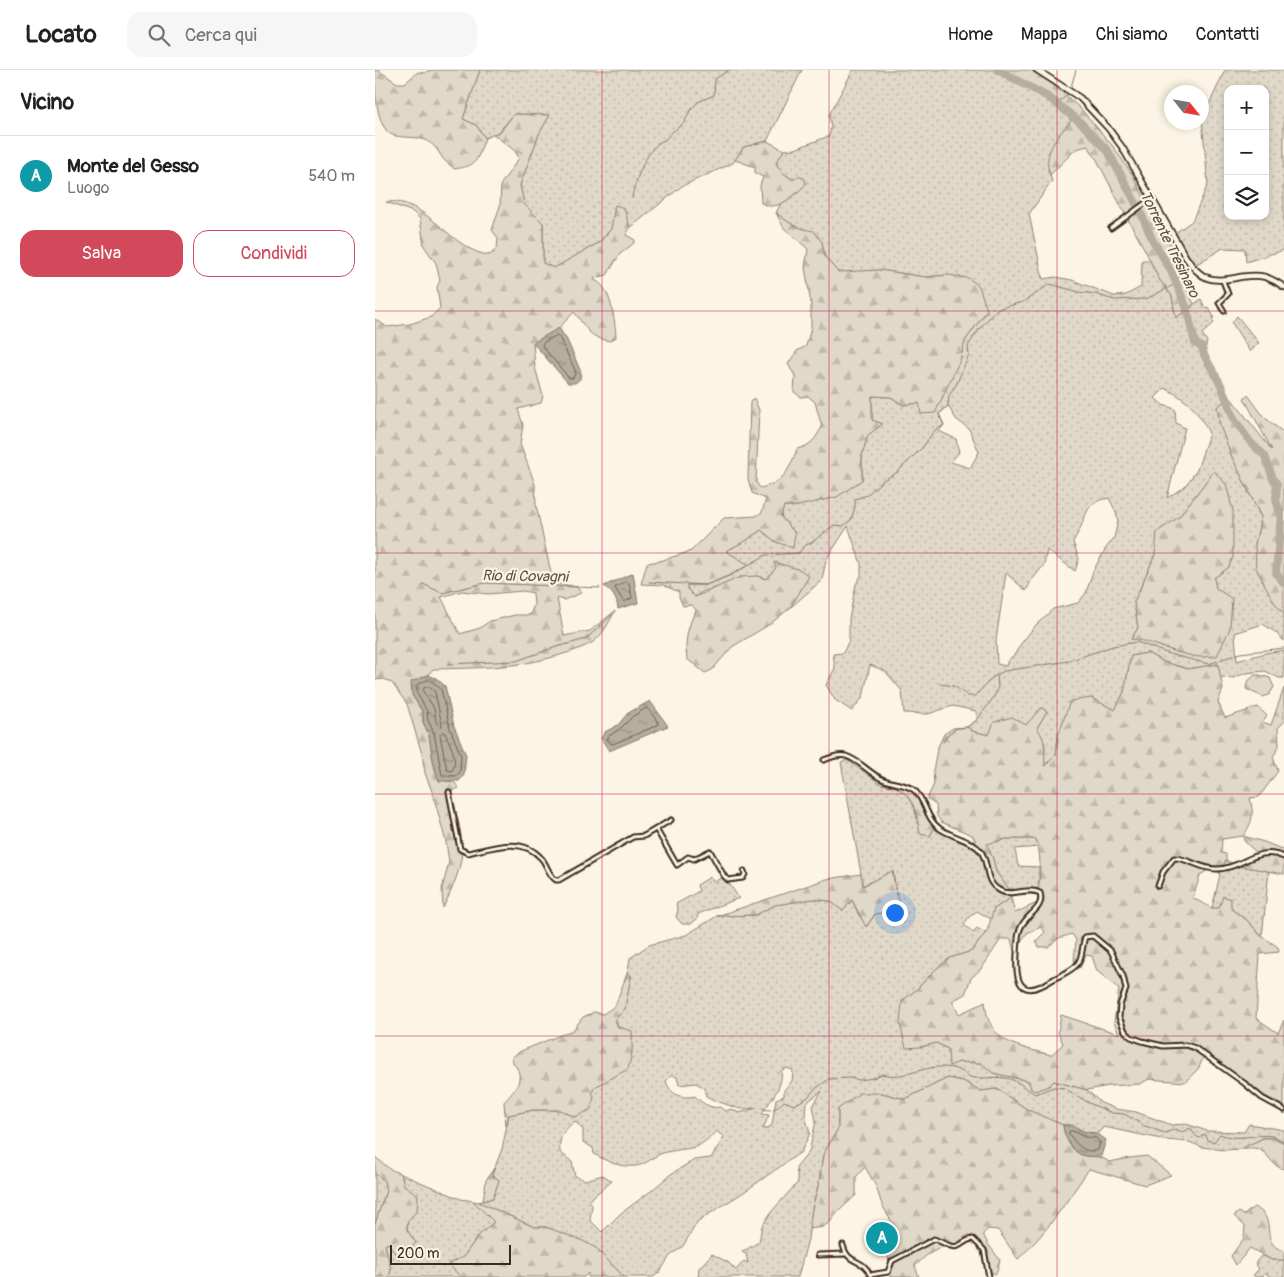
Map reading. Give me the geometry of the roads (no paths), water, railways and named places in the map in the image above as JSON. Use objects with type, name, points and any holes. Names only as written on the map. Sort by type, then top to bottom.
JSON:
[{"type":"main road","points":[[1037,70],[1084,101],[1108,128],[1122,147],[1151,200],[1193,269],[1208,279],[1223,281],[1248,276],[1260,276],[1284,287]]},
{"type":"street","points":[[1111,228],[1151,200]]},
{"type":"street","points":[[1223,281],[1228,294],[1219,303],[1224,311]]},
{"type":"street","points":[[824,760],[834,756],[845,756],[882,780],[910,788],[918,794],[935,825],[971,844],[981,852],[987,875],[996,888],[1005,893],[1035,891],[1040,894],[1042,901],[1039,907],[1024,920],[1018,934],[1018,975],[1019,983],[1024,988],[1029,990],[1037,988],[1073,968],[1080,960],[1085,937],[1093,936],[1111,952],[1123,976],[1125,989],[1120,1005],[1119,1017],[1125,1032],[1131,1037],[1163,1046],[1186,1045],[1195,1048],[1262,1098],[1284,1110]]},
{"type":"street","points":[[449,792],[461,849],[468,853],[508,844],[531,848],[544,861],[552,878],[555,880],[559,880],[633,837],[644,836],[671,820]]},
{"type":"street","points":[[656,829],[677,866],[689,857],[694,859],[710,851],[727,880],[743,878],[744,872]]},
{"type":"street","points":[[1158,886],[1163,872],[1174,858],[1181,858],[1200,867],[1219,869],[1258,854],[1271,853],[1284,858]]},
{"type":"street","points":[[818,1255],[845,1254],[867,1267],[870,1275],[887,1272],[891,1261],[934,1239],[952,1246],[958,1246],[969,1239],[973,1239],[984,1250],[989,1277]]},
{"type":"street","points":[[843,1245],[845,1254]]},
{"type":"water","points":[[559,328],[567,340],[581,372],[580,379],[575,383],[568,383],[533,343]]},
{"type":"water","points":[[633,573],[638,603],[618,609],[614,596],[604,586]]},
{"type":"water","points":[[428,675],[436,678],[445,686],[454,726],[466,755],[464,775],[459,781],[439,781],[434,766],[429,735],[423,722],[423,712],[412,695],[411,682]]},
{"type":"water","points":[[650,701],[668,726],[609,751],[601,738],[605,732],[618,725],[628,713]]},
{"type":"water","points":[[1063,1125],[1101,1136],[1106,1140],[1101,1156],[1085,1156],[1076,1152],[1067,1139]]},
{"type":"waterway","points":[[632,198],[639,173],[653,148],[684,123],[690,111],[698,102],[714,95],[715,79],[729,70]]},
{"type":"waterway","name":"Torrente Tresinaro","points":[[998,70],[1048,97],[1080,122],[1108,151],[1140,211],[1152,239],[1170,269],[1186,306],[1195,343],[1202,347],[1204,355],[1221,385],[1234,419],[1251,443],[1265,456],[1273,479],[1277,484],[1276,500],[1281,515],[1276,573],[1284,583]]},
{"type":"waterway","points":[[1071,87],[1076,70]]},
{"type":"waterway","points":[[1057,104],[1068,94]]},
{"type":"waterway","name":"Rio di Covagni","points":[[649,582],[706,585],[731,575],[766,555],[799,553],[804,546],[811,543],[834,525],[843,526],[851,520],[855,499],[867,495],[882,481],[896,473],[922,448],[934,431],[944,425],[939,414],[948,406],[949,396],[969,355],[968,346],[979,329],[997,309],[1023,302],[1050,284],[1114,300],[1146,299],[1176,284]]},
{"type":"waterway","name":"Torrente Tresinaro","points":[[1280,524],[1284,523]]},
{"type":"waterway","name":"Rio di Covagni","points":[[423,584],[442,593],[485,583],[600,588]]},
{"type":"waterway","name":"Rio di Covagni","points":[[448,664],[516,661],[586,639],[612,615]]},
{"type":"waterway","points":[[940,684],[954,686],[968,696],[975,696],[993,677],[1004,671],[1069,661],[1113,646],[1137,642],[1169,654],[1209,664],[1240,653],[1284,648]]},
{"type":"waterway","points":[[943,742],[948,734],[957,728],[967,727],[977,720],[994,697],[998,687],[997,675]]},
{"type":"waterway","points":[[763,1109],[775,1109],[784,1101],[794,1105],[807,1098],[829,1079],[849,1078],[860,1080],[882,1074],[898,1075],[935,1067],[944,1067],[957,1069],[974,1078],[1009,1079],[1035,1094],[1054,1087],[1064,1088],[1089,1103],[1112,1113],[1124,1114],[1145,1126],[1165,1133],[1176,1129],[1182,1132],[1190,1128],[1199,1138],[1205,1134],[1208,1140],[1214,1142],[1220,1134],[1234,1137],[1266,1135],[1284,1141]]},
{"type":"place","name":"Monte del Gesso","points":[[882,1238]]}]
